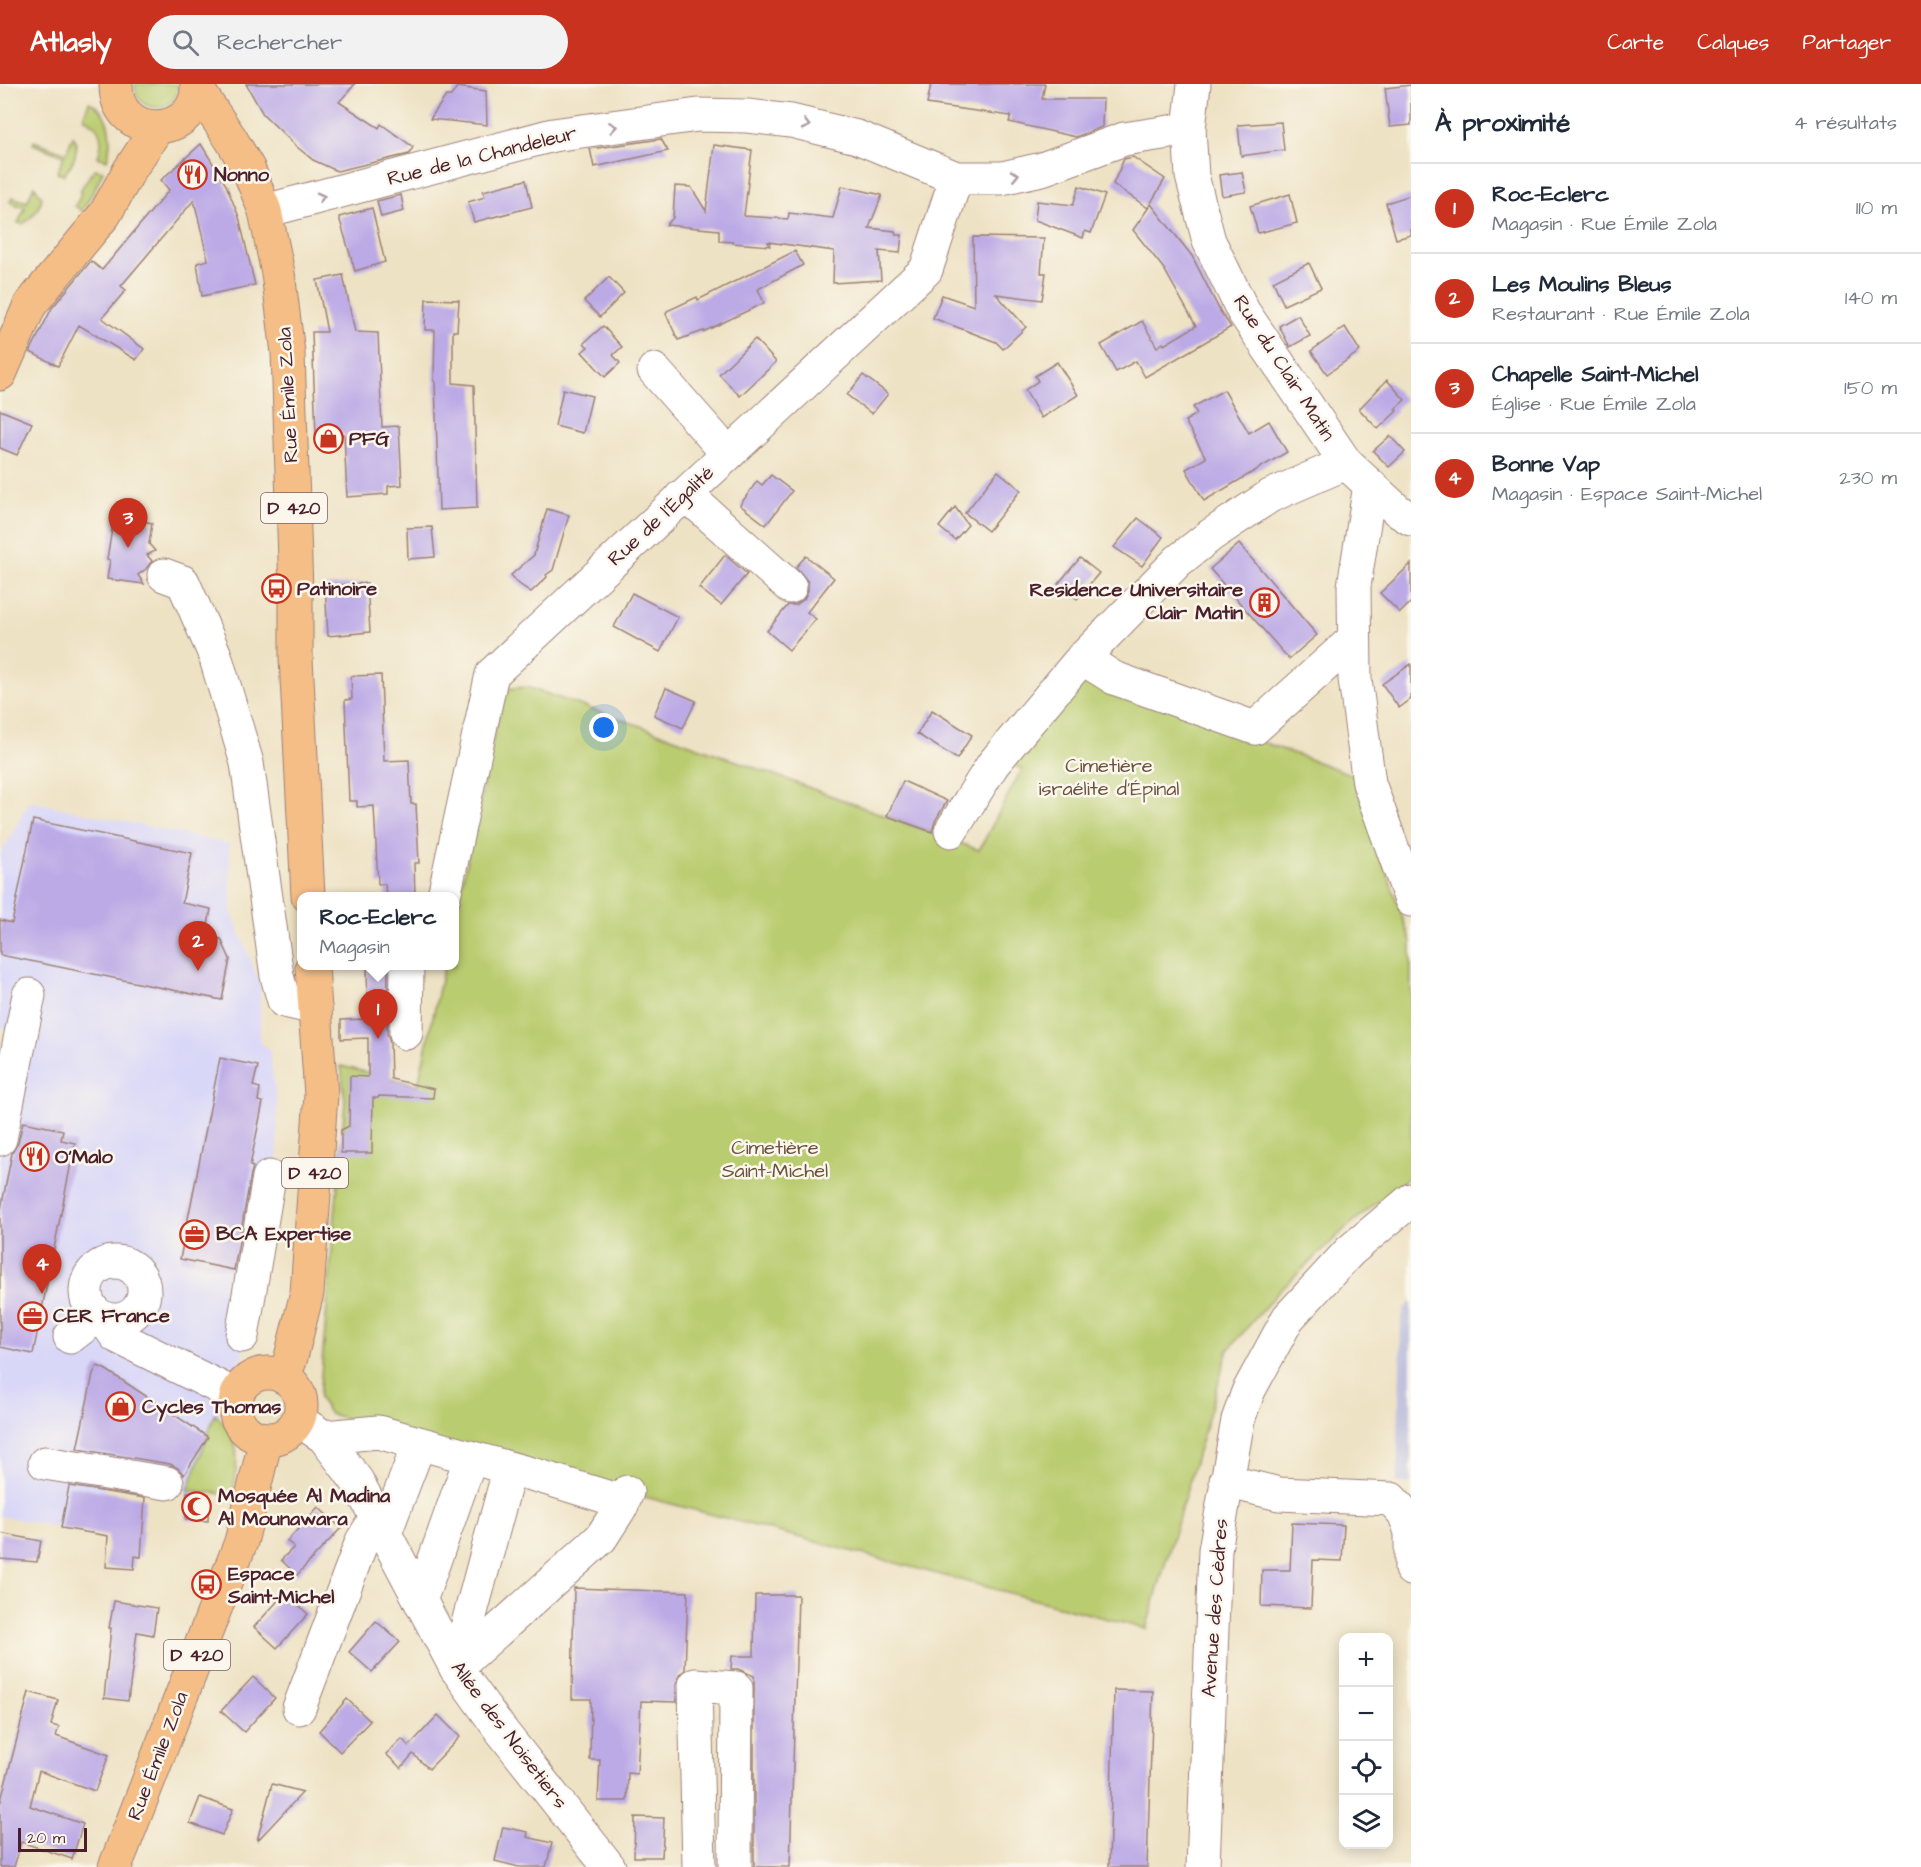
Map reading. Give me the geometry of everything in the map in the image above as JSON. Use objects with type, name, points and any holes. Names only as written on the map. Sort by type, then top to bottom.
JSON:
[{"type":"main road","points":[[0,374],[30,305],[105,214],[129,171],[168,124],[191,107],[197,87]]},
{"type":"main road","name":"D 420","points":[[197,87],[224,131]]},
{"type":"main road","points":[[115,93],[134,122],[224,131]]},
{"type":"main road","points":[[115,93],[129,171]]},
{"type":"main road","name":"Rue Émile Zola","points":[[224,131],[248,168],[264,210],[278,273],[288,353],[296,658],[308,892]]},
{"type":"main road","name":"D 420","points":[[284,1377],[307,1293],[321,1095],[312,970]]},
{"type":"main road","points":[[273,1373],[284,1377],[298,1391],[301,1411],[311,1428],[293,1429],[276,1439],[257,1437],[241,1425],[237,1416],[237,1396],[242,1386],[250,1378],[273,1373]]},
{"type":"main road","name":"Rue Émile Zola","points":[[115,1867],[241,1542],[266,1439]]},
{"type":"street","name":"Rue du Clair Matin","points":[[1194,84],[1189,129],[1192,176],[1209,241],[1243,311],[1346,463],[1398,511],[1411,519]]},
{"type":"street","name":"Rue de la Chandeleur","points":[[264,210],[554,135],[698,115],[747,116],[813,126],[857,137],[956,178],[1002,178],[1042,169],[1124,139],[1189,129]]},
{"type":"street","name":"Rue de l'Égalité","points":[[445,892],[492,674],[926,270],[956,178]]},
{"type":"street","points":[[654,370],[728,454]]},
{"type":"street","points":[[951,831],[993,764],[1082,658],[1178,561],[1211,535],[1270,496],[1346,463]]},
{"type":"street","points":[[1370,485],[1353,586],[1355,679],[1369,783],[1411,900]]},
{"type":"street","points":[[681,498],[699,506],[790,587]]},
{"type":"street","points":[[164,575],[183,582],[215,655],[247,763],[278,976],[284,1001],[315,1008]]},
{"type":"street","points":[[1082,658],[1114,678],[1255,728],[1354,639]]},
{"type":"street","points":[[406,1033],[407,970]]},
{"type":"street","points":[[0,1139],[29,995]]},
{"type":"street","points":[[242,1336],[269,1177]]},
{"type":"street","name":"Avenue des Cèdres","points":[[1203,1867],[1215,1550],[1238,1420],[1248,1392],[1288,1318],[1350,1251],[1411,1200]]},
{"type":"street","points":[[70,1337],[101,1317],[120,1320],[128,1318],[140,1306],[144,1298],[144,1288],[138,1272],[130,1266],[112,1262],[102,1264],[94,1270],[86,1285],[87,1302],[101,1317],[116,1336],[237,1396]]},
{"type":"street","points":[[140,1306],[147,1330],[170,1362]]},
{"type":"street","points":[[311,1428],[378,1432],[625,1497],[601,1538],[456,1668]]},
{"type":"street","name":"Allée des Noisetiers","points":[[311,1428],[357,1481],[456,1668],[500,1729],[609,1867]]},
{"type":"street","points":[[298,1708],[362,1541],[381,1526],[414,1457]]},
{"type":"street","points":[[45,1463],[167,1483]]},
{"type":"street","points":[[420,1601],[465,1474]]},
{"type":"street","points":[[1226,1481],[1279,1494],[1391,1499],[1404,1513],[1411,1532]]},
{"type":"street","points":[[456,1668],[506,1482]]},
{"type":"street","points":[[1411,1537],[1411,1569]]},
{"type":"street","points":[[699,1867],[695,1685],[736,1688],[735,1867]]},
{"type":"shaded area","points":[[29,801],[229,844],[232,913],[260,984],[260,1044],[269,1048],[277,1102],[278,1171],[250,1335],[190,1492],[108,1483],[105,1486],[100,1535],[0,1516],[0,1087],[11,1032],[0,1025],[0,856]]},
{"type":"shaded area","points":[[1411,1301],[1411,1484],[1397,1482],[1401,1321],[1405,1308]]},
{"type":"green space","points":[[135,84],[178,84],[172,101],[165,106],[156,107],[148,106],[141,101]]},
{"type":"green space","points":[[89,102],[102,112],[106,119],[110,135],[107,160],[98,157],[101,145],[100,134],[94,125],[83,118]]},
{"type":"green space","points":[[73,136],[77,146],[76,151],[64,175],[57,173],[64,156],[33,144],[34,141],[66,153]]},
{"type":"green space","points":[[94,169],[103,171],[82,211],[75,206],[81,189]]},
{"type":"green space","points":[[34,186],[42,197],[40,205],[27,221],[23,224],[18,223],[25,208],[10,202],[12,197],[27,202]]},
{"type":"green space","name":"Cimetière Saint-Michel","points":[[1092,680],[1353,775],[1411,942],[1411,1175],[1347,1227],[1276,1294],[1228,1350],[1146,1629],[330,1414],[319,1398],[345,1101],[341,1066],[418,1085],[443,970],[459,970],[459,897],[504,689],[527,687],[641,726],[979,850],[1022,769],[1005,761],[1069,683]]},
{"type":"green space","points":[[215,1414],[231,1433],[236,1451],[233,1495],[188,1490]]},
{"type":"building","points":[[246,84],[355,84],[339,102],[379,128],[381,124],[413,147],[409,154],[337,171],[313,160],[297,147],[263,114]]},
{"type":"building","points":[[931,84],[1045,84],[1042,99],[1103,99],[1102,127],[1076,137],[1009,122],[1011,116],[927,104]]},
{"type":"building","points":[[1411,85],[1411,125],[1390,127],[1385,88]]},
{"type":"building","points":[[457,87],[486,91],[487,125],[430,119],[446,96],[451,96]]},
{"type":"building","points":[[1281,122],[1284,150],[1241,156],[1238,125]]},
{"type":"building","points":[[661,139],[668,151],[594,167],[590,149]]},
{"type":"building","points":[[201,144],[226,185],[239,217],[255,285],[202,296],[197,263],[208,260],[194,200],[121,286],[126,290],[102,318],[144,349],[136,360],[79,325],[58,366],[30,352],[52,308],[91,261],[102,270],[169,190],[161,180]]},
{"type":"building","points":[[714,145],[752,150],[744,216],[788,219],[789,213],[833,218],[842,186],[882,195],[869,228],[895,231],[896,235],[902,235],[900,253],[879,251],[881,280],[833,283],[834,251],[768,242],[770,246],[719,241],[719,230],[666,225],[673,218],[675,186],[691,187],[706,211]]},
{"type":"building","points":[[1133,157],[1165,179],[1148,208],[1113,184],[1124,159]]},
{"type":"building","points":[[1242,172],[1246,192],[1222,196],[1219,175]]},
{"type":"building","points":[[526,180],[532,207],[474,222],[468,202],[485,197],[483,191]]},
{"type":"building","points":[[1079,186],[1105,195],[1091,233],[1085,231],[1083,238],[1035,220],[1037,201],[1073,205]]},
{"type":"building","points":[[1290,194],[1297,223],[1258,233],[1250,206]]},
{"type":"building","points":[[401,195],[404,211],[381,217],[377,201]]},
{"type":"building","points":[[1411,195],[1411,235],[1396,239],[1386,203]]},
{"type":"building","points":[[1151,204],[1192,256],[1220,311],[1231,327],[1145,377],[1136,361],[1116,372],[1101,345],[1142,321],[1157,347],[1196,326],[1164,269],[1133,230]]},
{"type":"building","points":[[372,208],[385,262],[355,271],[339,217]]},
{"type":"building","points":[[973,237],[1044,238],[1041,273],[1046,273],[1042,300],[996,294],[1026,327],[1003,349],[996,342],[933,318],[942,295],[974,306]]},
{"type":"building","points":[[795,251],[803,265],[758,289],[764,303],[703,332],[678,340],[666,314],[667,311],[697,297],[698,300]]},
{"type":"building","points":[[1309,263],[1321,288],[1284,305],[1273,281]]},
{"type":"building","points":[[343,275],[355,332],[378,333],[382,427],[399,426],[402,485],[388,486],[388,494],[347,497],[344,434],[316,435],[312,332],[327,332],[317,280]]},
{"type":"building","points":[[609,277],[624,293],[600,317],[584,301]]},
{"type":"building","points":[[426,299],[459,300],[457,331],[453,331],[453,383],[474,385],[477,508],[439,510],[434,381],[435,330],[425,330]]},
{"type":"building","points":[[1298,315],[1310,336],[1290,347],[1279,326]]},
{"type":"building","points":[[603,326],[622,347],[613,355],[620,363],[605,377],[582,352],[588,347],[584,343]]},
{"type":"building","points":[[1345,327],[1360,351],[1327,374],[1311,351]]},
{"type":"building","points":[[755,339],[776,362],[740,396],[719,374]]},
{"type":"building","points":[[1057,362],[1078,395],[1041,418],[1025,390],[1038,381],[1035,376]]},
{"type":"building","points":[[863,375],[888,394],[872,414],[847,395]]},
{"type":"building","points":[[1387,380],[1405,400],[1378,429],[1359,409]]},
{"type":"building","points":[[563,389],[592,396],[583,433],[555,426]]},
{"type":"building","points":[[1224,390],[1249,433],[1269,421],[1287,452],[1204,501],[1186,469],[1206,458],[1185,421],[1197,414],[1193,407]]},
{"type":"building","points":[[0,410],[32,423],[17,455],[0,448]]},
{"type":"building","points":[[1390,436],[1405,452],[1389,467],[1373,451]]},
{"type":"building","points":[[998,471],[1021,490],[988,531],[965,513]]},
{"type":"building","points":[[771,475],[792,491],[766,525],[740,505],[757,481],[762,485]]},
{"type":"building","points":[[955,507],[968,525],[955,540],[939,527]]},
{"type":"building","points":[[547,509],[569,515],[553,570],[531,592],[511,575],[534,555]]},
{"type":"building","points":[[126,512],[130,518],[152,523],[149,544],[155,551],[147,555],[152,561],[138,575],[144,584],[107,579],[110,560],[107,559],[114,517]]},
{"type":"building","points":[[1138,518],[1163,537],[1142,566],[1114,547]]},
{"type":"building","points":[[432,527],[435,557],[408,559],[407,528]]},
{"type":"building","name":"Residence Universitaire Clair Matin","points":[[1239,544],[1317,635],[1289,659],[1210,569]]},
{"type":"building","points":[[725,555],[747,574],[721,605],[699,588]]},
{"type":"building","points":[[806,556],[834,578],[807,612],[816,619],[789,650],[767,631],[788,605],[796,605],[804,599],[808,590],[808,582],[796,567]]},
{"type":"building","points":[[1080,558],[1099,573],[1077,599],[1058,584]]},
{"type":"building","points":[[1411,564],[1411,602],[1400,613],[1380,593]]},
{"type":"building","points":[[367,583],[370,632],[328,636],[325,586]]},
{"type":"building","points":[[632,593],[678,617],[660,652],[614,627]]},
{"type":"building","points":[[1411,664],[1411,699],[1399,708],[1382,684]]},
{"type":"building","points":[[381,675],[384,761],[409,760],[411,804],[416,804],[419,863],[414,863],[415,892],[386,892],[385,884],[378,884],[374,806],[357,807],[357,801],[349,801],[345,700],[352,699],[351,676]]},
{"type":"building","points":[[666,688],[696,701],[683,728],[654,715]]},
{"type":"building","points":[[932,710],[972,735],[957,759],[917,734]]},
{"type":"building","points":[[903,781],[947,801],[935,821],[932,832],[887,816]]},
{"type":"building","points":[[33,820],[192,853],[182,903],[211,909],[206,936],[221,939],[230,959],[222,1000],[0,955],[0,920],[12,923]]},
{"type":"building","points":[[367,970],[388,970],[387,1033],[390,1043],[391,1079],[434,1089],[433,1098],[379,1096],[373,1098],[372,1153],[341,1153],[341,1130],[349,1126],[350,1076],[368,1077],[368,1038],[341,1039],[341,1020],[368,1019]]},
{"type":"building","points":[[220,1058],[258,1066],[253,1086],[260,1088],[258,1101],[263,1102],[250,1166],[253,1167],[234,1270],[180,1259]]},
{"type":"building","points":[[23,1122],[63,1130],[61,1140],[75,1143],[33,1354],[0,1347],[0,1214],[12,1153],[18,1143]]},
{"type":"building","name":"Cycles Thomas","points":[[97,1366],[208,1437],[184,1475],[170,1464],[77,1449],[93,1374]]},
{"type":"building","points":[[69,1486],[145,1498],[141,1557],[135,1556],[134,1569],[106,1567],[108,1536],[61,1528]]},
{"type":"building","name":"Mosquée Al Madina Al Mounawara","points":[[187,1492],[209,1494],[208,1521],[186,1520]]},
{"type":"building","points":[[318,1507],[341,1528],[297,1575],[281,1560],[294,1547],[287,1541]]},
{"type":"building","points":[[1292,1523],[1344,1525],[1342,1561],[1313,1560],[1311,1608],[1261,1606],[1262,1570],[1290,1570]]},
{"type":"building","points":[[0,1533],[41,1541],[37,1562],[0,1559]]},
{"type":"building","points":[[574,1588],[688,1592],[685,1670],[679,1676],[676,1685],[677,1702],[641,1701],[637,1774],[628,1773],[627,1801],[598,1801],[600,1760],[590,1760],[591,1699],[572,1699]]},
{"type":"building","points":[[285,1593],[308,1614],[277,1648],[254,1627]]},
{"type":"building","points":[[755,1595],[798,1595],[790,1867],[754,1867],[754,1676],[738,1669],[731,1669],[732,1656],[754,1656]]},
{"type":"building","points":[[114,1601],[157,1608],[153,1635],[137,1632],[128,1701],[104,1698],[111,1628],[109,1628]]},
{"type":"building","points":[[376,1621],[400,1642],[372,1672],[349,1652]]},
{"type":"building","points":[[253,1677],[275,1698],[244,1732],[221,1711]]},
{"type":"building","points":[[1114,1690],[1153,1691],[1147,1867],[1109,1867]]},
{"type":"building","points":[[29,1692],[58,1700],[51,1725],[59,1727],[56,1736],[109,1755],[95,1791],[39,1771],[30,1806],[83,1824],[72,1859],[21,1842],[14,1867],[0,1867],[0,1804]]},
{"type":"building","points":[[347,1699],[370,1721],[340,1752],[319,1731]]},
{"type":"building","points":[[438,1715],[460,1737],[429,1769],[413,1754],[401,1768],[386,1754],[402,1739],[409,1746]]},
{"type":"building","points":[[272,1784],[303,1792],[257,1841]]},
{"type":"building","points":[[200,1797],[233,1809],[222,1835],[190,1823]]},
{"type":"building","points":[[635,1817],[664,1818],[662,1857],[634,1857]]},
{"type":"building","points":[[503,1827],[528,1832],[527,1837],[552,1843],[546,1867],[519,1867],[495,1861]]},
{"type":"place","name":"Nonno","points":[[193,175]]},
{"type":"place","name":"PFG","points":[[328,439]]},
{"type":"place","name":"Chapelle Saint-Michel","points":[[128,548]]},
{"type":"place","name":"Patinoire","points":[[276,589]]},
{"type":"place","name":"Residence Universitaire Clair Matin","points":[[1264,602]]},
{"type":"place","name":"Les Moulins Bleus","points":[[198,971]]},
{"type":"place","name":"Roc-Eclerc","points":[[378,1039]]},
{"type":"place","name":"O'Malo","points":[[34,1157]]},
{"type":"place","name":"BCA Expertise","points":[[195,1234]]},
{"type":"place","name":"Bonne Vap","points":[[42,1294]]},
{"type":"place","name":"CER France","points":[[32,1316]]},
{"type":"place","name":"Cycles Thomas","points":[[121,1407]]},
{"type":"place","name":"Mosquée Al Madina Al Mounawara","points":[[197,1507]]},
{"type":"place","name":"Espace Saint-Michel","points":[[207,1585]]},
{"type":"park label","name":"Cimetière israélite d'Épinal","points":[[1109,778]]}]
